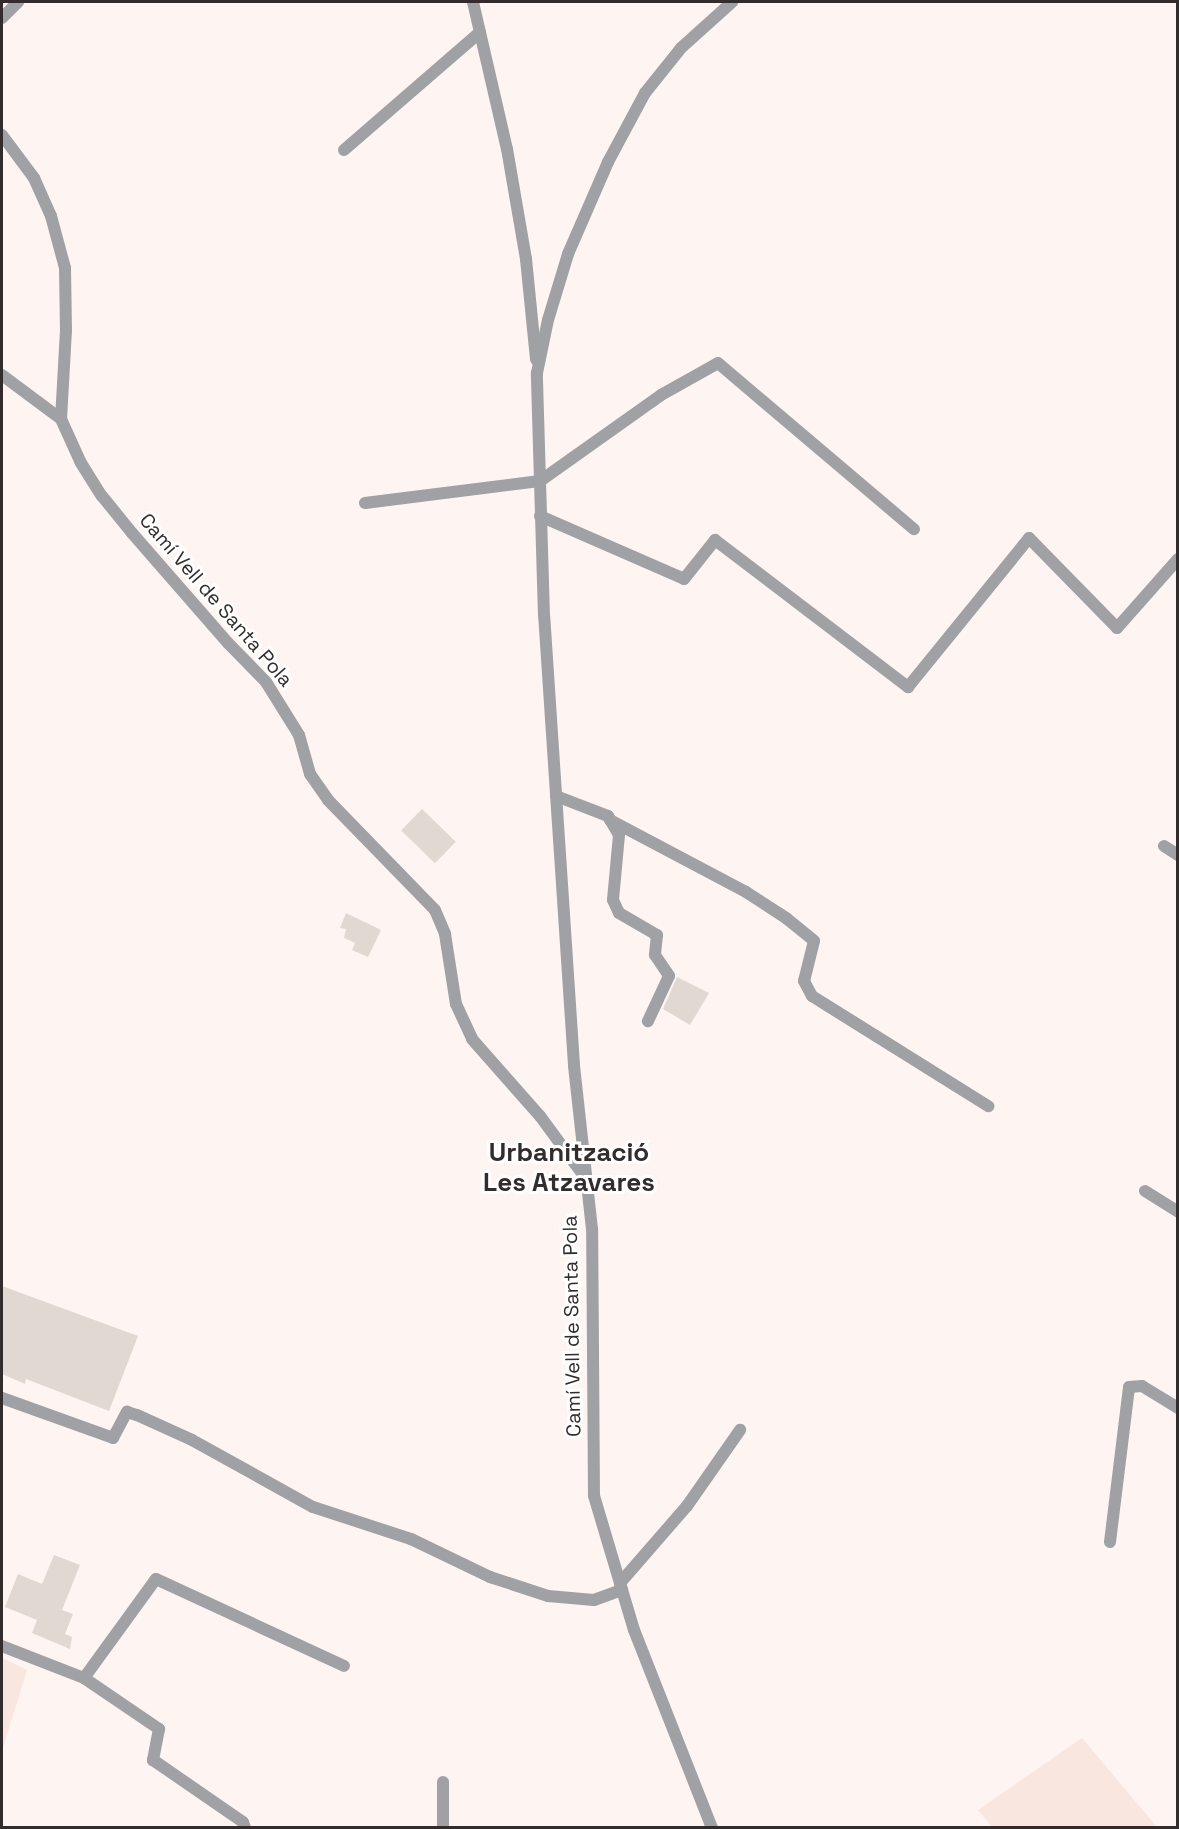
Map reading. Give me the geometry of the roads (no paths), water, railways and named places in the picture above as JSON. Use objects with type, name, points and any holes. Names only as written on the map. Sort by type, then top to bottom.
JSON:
[{"type":"street","points":[[2,18],[18,2]]},
{"type":"street","points":[[473,2],[507,149],[524,248],[537,373],[540,516],[556,796],[574,1065],[585,1177]]},
{"type":"street","points":[[537,373],[548,320],[568,254],[608,162],[645,93],[681,48],[732,2]]},
{"type":"street","points":[[344,150],[480,32]]},
{"type":"street","name":"Camí Vell de Santa Pola","points":[[2,135],[34,178],[51,216],[65,268],[66,330],[61,419],[81,463],[102,496],[228,643],[266,682],[299,735],[310,774],[327,800],[435,910],[445,934],[456,1004],[472,1039],[540,1116],[585,1177],[592,1229],[594,1496],[621,1586],[669,1724],[712,1827]]},
{"type":"street","points":[[365,503],[540,482],[661,395],[718,363],[914,529]]},
{"type":"street","points":[[2,375],[61,419]]},
{"type":"street","points":[[540,516],[684,579],[715,540],[908,687],[1029,538],[1117,628],[1178,559]]},
{"type":"street","points":[[556,796],[608,816],[746,892],[786,918],[814,941],[804,981],[812,996],[988,1106]]},
{"type":"street","points":[[610,819],[619,835],[613,900],[619,913],[657,935],[655,955],[669,976],[648,1021]]},
{"type":"street","points":[[1164,846],[1178,855]]},
{"type":"street","points":[[1145,1191],[1178,1212]]},
{"type":"street","points":[[1110,1542],[1129,1386],[1142,1386],[1178,1408]]},
{"type":"street","points":[[2,1398],[113,1438],[127,1412],[137,1415],[192,1440],[313,1507],[411,1539],[490,1577],[548,1596],[594,1600],[621,1586],[687,1506],[740,1430]]},
{"type":"street","points":[[84,1678],[156,1579],[344,1666]]},
{"type":"street","points":[[2,1646],[84,1678],[159,1729],[153,1760],[243,1822],[245,1827]]},
{"type":"street","points":[[443,1782],[443,1827]]},
{"type":"district","name":"Urbanització Les Atzavares","points":[[569,1168]]}]
